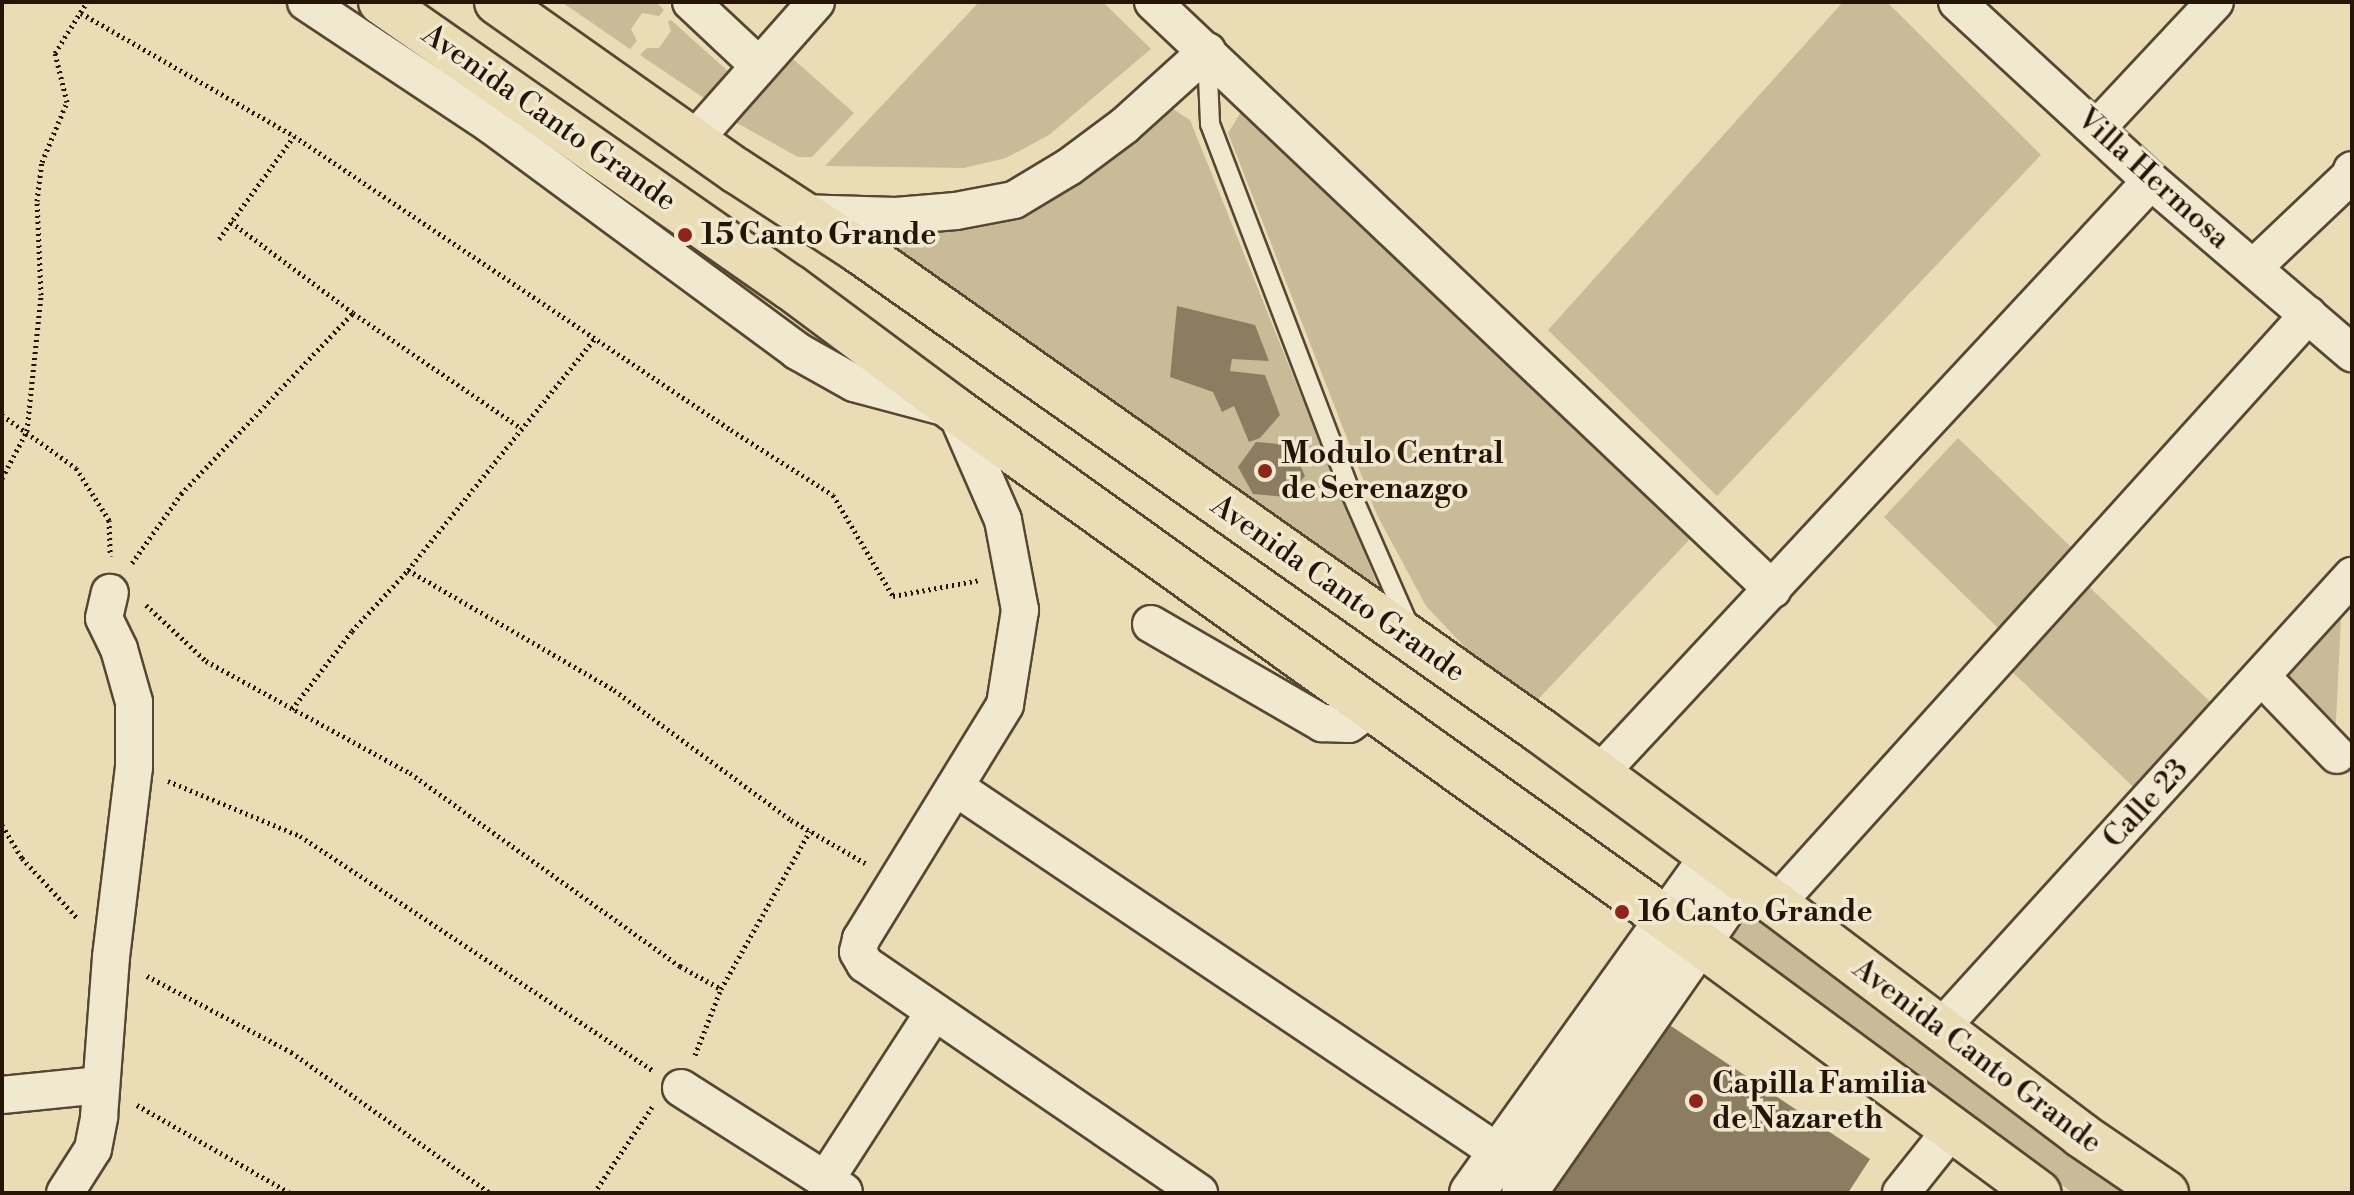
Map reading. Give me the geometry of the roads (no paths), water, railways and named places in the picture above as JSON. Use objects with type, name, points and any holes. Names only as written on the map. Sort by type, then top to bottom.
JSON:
[{"type":"main road","name":"Avenida Canto Grande","points":[[381,2],[777,278],[2038,1193]]},
{"type":"main road","name":"Avenida Canto Grande","points":[[523,9],[694,140],[798,213],[858,250],[1599,774],[1939,1030],[2166,1193]]},
{"type":"street","points":[[306,2],[491,125],[797,351],[854,383],[955,410],[1003,520],[1020,610],[1005,705],[861,939],[858,952],[865,964],[1199,1193]]},
{"type":"street","points":[[691,2],[758,65]]},
{"type":"street","points":[[694,140],[816,2]]},
{"type":"street","points":[[1153,2],[1773,590]]},
{"type":"street","name":"Villa Hermosa","points":[[1957,2],[2151,181],[2336,334]]},
{"type":"street","points":[[2096,129],[2215,2]]},
{"type":"street","points":[[798,213],[896,216],[956,211],[1014,200],[1069,167],[1124,126],[1207,51]]},
{"type":"street","points":[[2253,268],[2351,174]]},
{"type":"street","points":[[1599,774],[2151,181]]},
{"type":"street","points":[[1472,1193],[1499,1153],[1682,932],[1743,881],[2336,334]]},
{"type":"street","name":"Calle 23","points":[[1939,1030],[2352,576]]},
{"type":"street","points":[[69,1192],[93,1149],[111,957],[134,767],[134,702],[119,649],[104,618],[110,593]]},
{"type":"street","points":[[1151,624],[1322,723],[1349,724],[1370,709]]},
{"type":"street","points":[[2262,677],[2337,755]]},
{"type":"street","points":[[955,787],[1499,1153]]},
{"type":"street","points":[[1524,1193],[1682,932]]},
{"type":"street","points":[[675,1085],[836,1186],[934,1012]]},
{"type":"street","points":[[2,1095],[100,1085]]},
{"type":"street","points":[[1901,1193],[1952,1129]]},
{"type":"lane","points":[[1207,51],[1210,124],[1351,493],[1409,626],[1410,641]]},
{"type":"place","name":"15 Canto Grande","points":[[685,235]]},
{"type":"place","name":"Modulo Central de Serenazgo","points":[[1265,471]]},
{"type":"place","name":"16 Canto Grande","points":[[1622,912]]},
{"type":"place","name":"Capilla Familia de Nazareth","points":[[1696,1101]]}]
